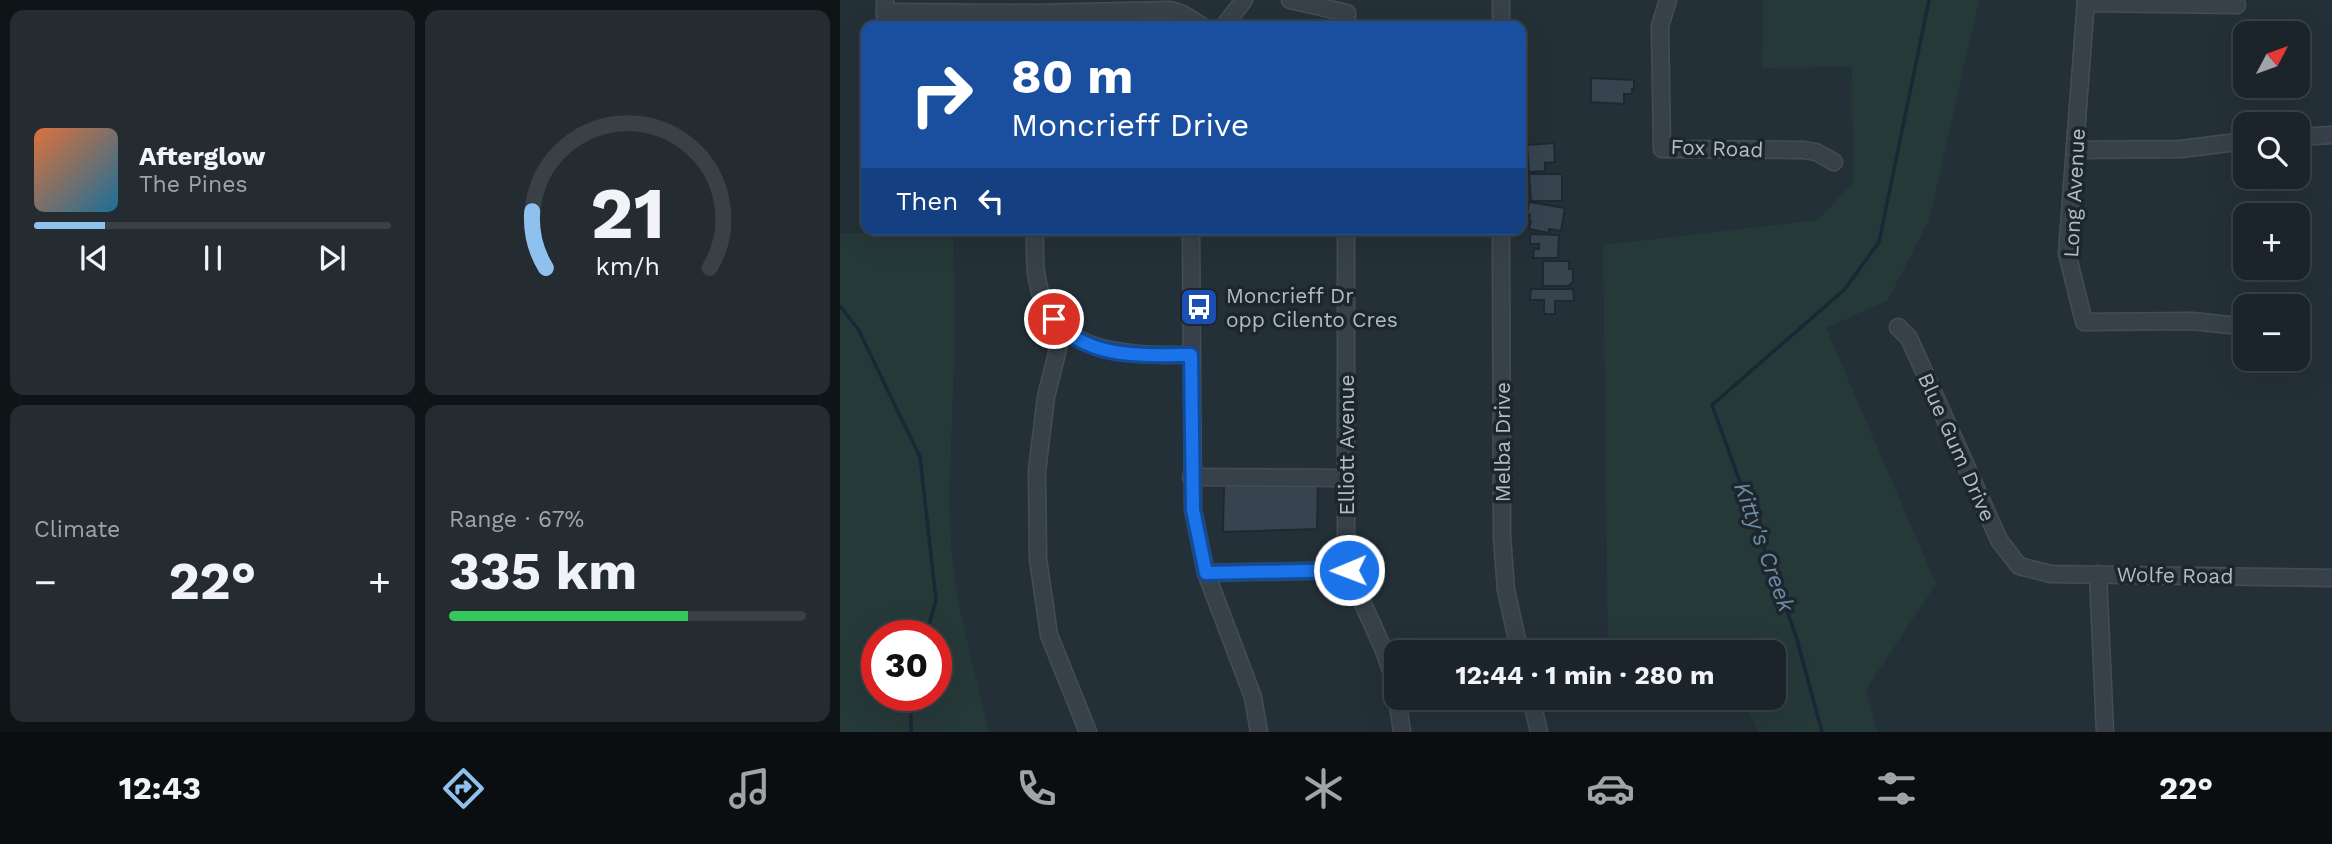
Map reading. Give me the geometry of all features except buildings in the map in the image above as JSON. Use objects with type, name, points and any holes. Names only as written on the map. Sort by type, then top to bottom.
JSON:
[{"type":"street","points":[[1228,21],[1244,0]]},
{"type":"street","points":[[1290,0],[1346,13],[1346,21]]},
{"type":"street","points":[[1501,0],[1501,21]]},
{"type":"street","name":"Fox Road","points":[[1668,0],[1660,26],[1661,149],[1793,150],[1816,152],[1834,162]]},
{"type":"street","points":[[2086,2],[2237,5]]},
{"type":"street","name":"Long Avenue","points":[[2086,2],[2067,253],[2084,322],[2192,321],[2231,325]]},
{"type":"street","points":[[885,13],[1035,20],[1171,10],[1194,21]]},
{"type":"street","points":[[2310,136],[2332,135]]},
{"type":"street","points":[[2075,150],[2181,149],[2233,142]]},
{"type":"street","points":[[1035,235],[1037,280],[1044,302],[1063,329],[1088,345],[1112,352],[1134,355],[1191,355]]},
{"type":"street","points":[[1191,235],[1191,477],[1195,527],[1206,573],[1253,698],[1259,732]]},
{"type":"street","name":"Elliott Avenue","points":[[1346,235],[1346,552],[1349,570],[1384,650]]},
{"type":"street","name":"Melba Drive","points":[[1501,235],[1502,546],[1506,590],[1517,640]]},
{"type":"street","name":"Blue Gum Drive","points":[[1898,327],[1909,338],[1999,540],[2019,566]]},
{"type":"street","points":[[1063,329],[1046,397],[1037,471],[1038,559],[1049,635],[1088,732]]},
{"type":"street","points":[[1191,477],[1346,478]]},
{"type":"street","name":"Wolfe Road","points":[[2019,566],[2051,574],[2332,578]]},
{"type":"street","points":[[1206,573],[1349,570]]},
{"type":"street","points":[[2098,574],[2105,732]]},
{"type":"street","name":"Elliott Avenue","points":[[1399,710],[1402,732]]},
{"type":"street","points":[[1534,710],[1539,732]]},
{"type":"shaded area","points":[[1763,0],[1979,0],[1929,220],[1888,300],[1826,328],[1936,584],[1865,691],[1878,732],[1758,732],[1747,710],[1786,710],[1786,640],[1608,640],[1603,245],[1818,220],[1853,182],[1852,67],[1762,68]]},
{"type":"shaded area","points":[[840,233],[953,235],[955,334],[949,501],[952,558],[960,612],[989,732],[840,732]]},
{"type":"waterway","name":"Kitty's Creek","points":[[1822,732],[1796,636],[1712,405],[1845,289],[1879,242],[1929,0]]},
{"type":"waterway","points":[[840,306],[858,329],[920,457],[936,600],[930,620]]},
{"type":"waterway","points":[[911,711],[911,732]]},
{"type":"place","name":"Moncrieff Dr opp Cilento Cres","points":[[1199,307]]},
{"type":"route","points":[[1054,319],[1063,329],[1088,345],[1112,352],[1134,355],[1191,355],[1193,510],[1206,573],[1349,570]]}]
